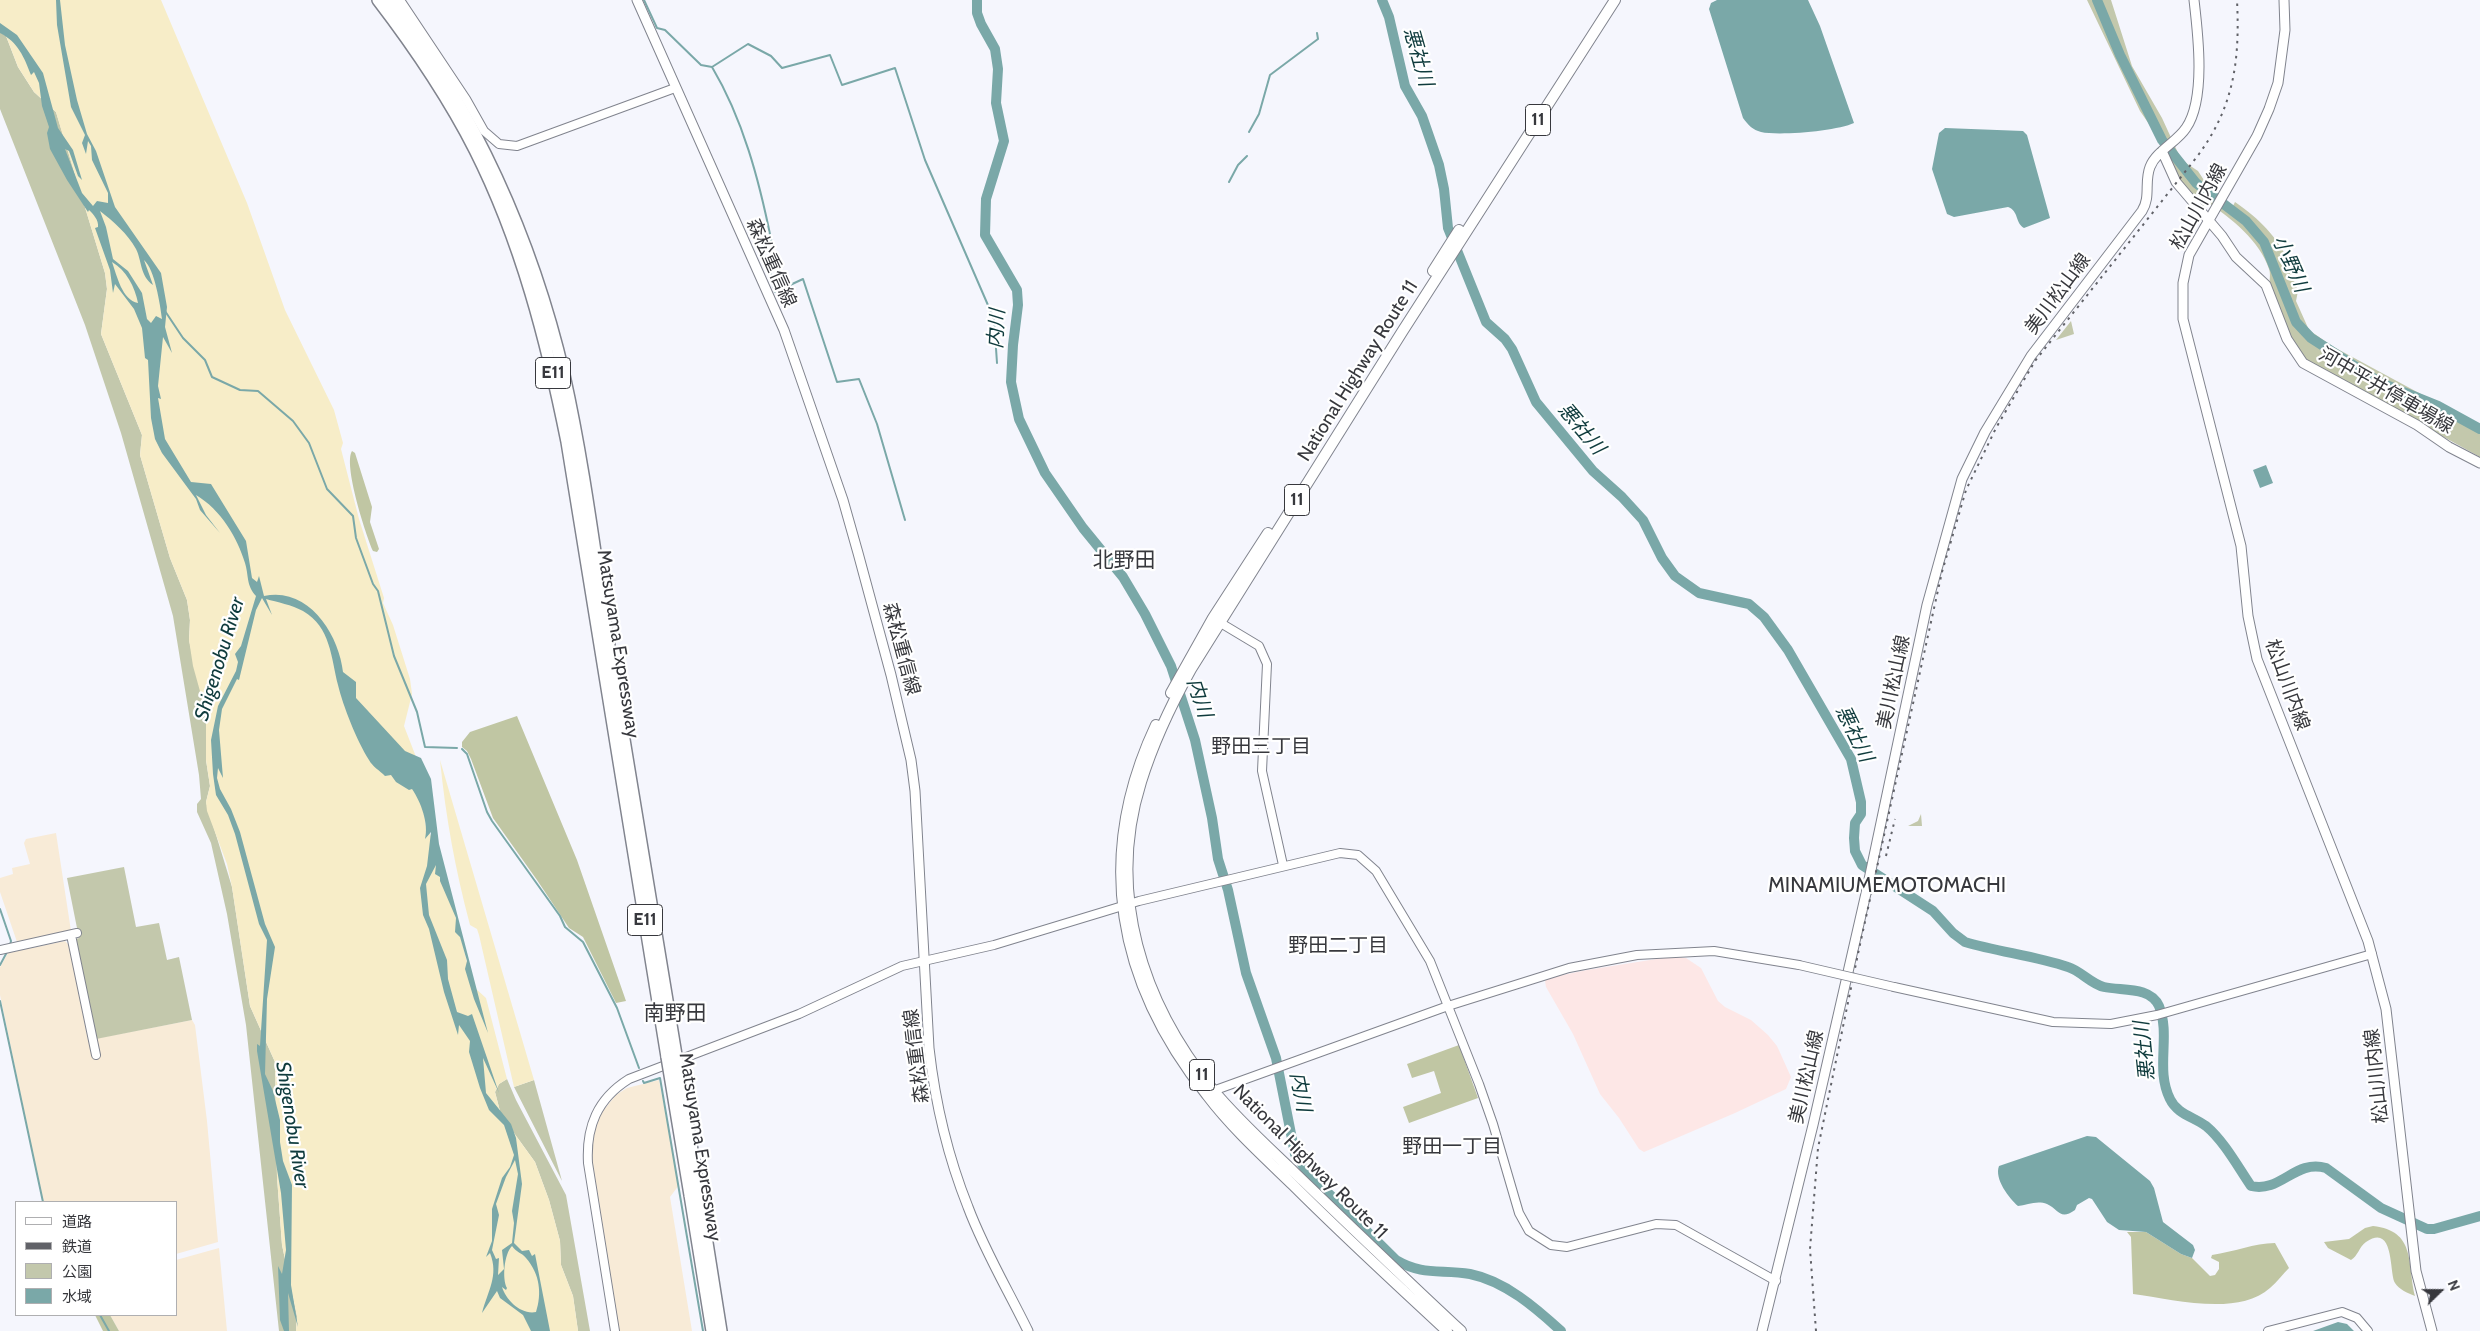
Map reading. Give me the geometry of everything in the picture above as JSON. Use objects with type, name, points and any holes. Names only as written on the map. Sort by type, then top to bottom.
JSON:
[{"type":"highway","name":"Matsuyama Expressway","points":[[378,0],[425,65],[475,150],[495,194],[537,314],[554,377],[627,782],[695,1193],[721,1331]]},
{"type":"highway","name":"Matsuyama Expressway","points":[[390,0],[433,60],[483,146],[526,248],[547,311],[564,376],[576,440],[627,782]]},
{"type":"highway","name":"National Highway Route 11","points":[[1189,665],[1220,622],[1606,0]]},
{"type":"highway","name":"National Highway Route 11","points":[[1459,236],[1615,0]]},
{"type":"highway","name":"National Highway Route 11","points":[[1447,1331],[1252,1145],[1161,1028],[1149,1004],[1131,956],[1120,864],[1123,832],[1135,776],[1189,665],[1451,249]]},
{"type":"highway","name":"National Highway Route 11","points":[[1210,1093],[1461,1331]]},
{"type":"highway","name":"Matsuyama Expressway","points":[[695,1193],[712,1331]]},
{"type":"main road","name":"森松重信線","points":[[637,0],[784,330],[843,500],[856,544],[892,675],[911,760],[915,790],[930,1062],[946,1135],[967,1207],[1028,1331]]},
{"type":"main road","points":[[2163,150],[2174,142],[2190,122],[2196,105],[2197,58],[2194,0]]},
{"type":"main road","name":"松山川内線","points":[[2284,0],[2285,30],[2278,83],[2262,123],[2227,190],[2194,243],[2184,269],[2183,319],[2241,546],[2254,648],[2342,872],[2372,954],[2386,1009],[2416,1271],[2423,1304],[2432,1331]]},
{"type":"main road","name":"河中平井停車場線","points":[[2163,150],[2176,182],[2211,216],[2236,257],[2266,285],[2287,340],[2304,363],[2418,425],[2449,447],[2480,463]]},
{"type":"main road","name":"美川松山線","points":[[1762,1331],[1776,1281],[1867,889],[1925,613],[1962,479],[1985,432],[2031,356],[2144,207],[2150,166],[2163,150]]},
{"type":"street","points":[[400,0],[460,90],[484,131],[499,144],[512,146],[523,144],[676,88]]},
{"type":"street","points":[[1220,622],[1259,646],[1267,664],[1262,771],[1283,865]]},
{"type":"street","points":[[615,1331],[588,1163],[587,1143],[596,1112],[610,1093],[629,1079],[799,1014],[879,975],[924,960],[994,944],[1126,905],[1283,865],[1340,853],[1352,853],[1364,858],[1376,871],[1430,961],[1493,1124],[1522,1221],[1535,1237],[1551,1245],[1567,1247],[1656,1224],[1676,1225],[1776,1281]]},
{"type":"street","points":[[0,950],[74,934],[96,1055]]},
{"type":"street","points":[[1210,1093],[1448,1006],[1569,968],[1637,955],[1714,951],[1799,965],[2058,1023],[2111,1024],[2157,1015],[2372,954]]},
{"type":"street","points":[[2268,1331],[2342,1312],[2357,1318],[2368,1331]]},
{"type":"shaded area","points":[[56,833],[71,931],[17,942],[0,892],[0,878],[13,874],[12,868],[30,864],[24,843],[26,839]]},
{"type":"shaded area","points":[[65,941],[69,945],[88,1040],[192,1020],[195,1025],[207,1121],[218,1242],[178,1253],[178,1201],[43,1201],[0,995],[0,967],[8,953]]},
{"type":"shaded area","points":[[1669,957],[1686,958],[1701,968],[1718,1001],[1725,1007],[1751,1020],[1768,1035],[1777,1046],[1791,1077],[1786,1089],[1644,1152],[1639,1149],[1619,1118],[1600,1094],[1573,1034],[1546,987],[1545,981],[1548,978],[1587,970]]},
{"type":"shaded area","points":[[659,1080],[679,1185],[670,1197],[692,1331],[619,1331],[595,1189],[591,1160],[592,1137],[598,1117],[616,1095],[627,1088]]},
{"type":"shaded area","points":[[219,1248],[227,1331],[119,1331],[111,1316],[178,1316],[178,1259]]},
{"type":"green space","points":[[2087,0],[2111,0],[2132,66],[2162,118],[2179,155],[2186,163],[2198,171],[2211,191],[2233,206],[2235,202],[2244,208],[2267,229],[2279,244],[2290,263],[2288,265],[2298,291],[2296,301],[2309,330],[2332,346],[2480,426],[2480,457],[2306,361],[2280,314],[2272,294],[2269,269],[2259,249],[2244,231],[2226,215],[2207,202],[2202,208],[2179,183],[2169,153],[2140,111]]},
{"type":"green space","points":[[0,32],[6,36],[18,67],[34,92],[56,112],[105,273],[107,289],[101,334],[142,435],[140,455],[170,558],[187,600],[190,620],[189,640],[206,723],[206,760],[210,786],[206,802],[232,887],[250,1006],[275,1062],[277,1177],[282,1245],[297,1316],[296,1331],[279,1331],[246,1025],[227,914],[211,843],[197,812],[197,804],[201,799],[199,775],[173,616],[121,433],[85,325],[0,109]]},
{"type":"green space","points":[[2071,321],[2074,334],[2056,340]]},
{"type":"green space","points":[[352,451],[355,453],[372,507],[370,522],[379,549],[377,552],[373,551],[356,500],[350,470]]},
{"type":"green space","points":[[517,716],[577,860],[626,1001],[616,1003],[583,937],[569,928],[493,818],[471,759],[467,751],[462,747],[462,742],[470,732]]},
{"type":"green space","points":[[1921,814],[1922,826],[1908,826],[1918,821]]},
{"type":"green space","points":[[124,867],[136,927],[159,923],[167,960],[179,957],[192,1020],[96,1039],[76,939],[79,938],[67,878]]},
{"type":"green space","points":[[1459,1045],[1478,1098],[1409,1123],[1403,1107],[1441,1093],[1434,1071],[1412,1078],[1407,1064]]},
{"type":"green space","points":[[507,1079],[566,1195],[590,1331],[578,1331],[573,1296],[561,1265],[560,1241],[549,1200],[535,1162],[501,1115],[495,1092],[499,1084]]},
{"type":"green space","points":[[534,1080],[562,1181],[514,1087]]},
{"type":"green space","points":[[2373,1226],[2387,1229],[2397,1234],[2403,1241],[2410,1260],[2415,1296],[2404,1291],[2395,1283],[2389,1252],[2382,1239],[2375,1238],[2366,1242],[2351,1260],[2328,1248],[2324,1242],[2349,1239],[2365,1228]]},
{"type":"green space","points":[[2127,1232],[2146,1232],[2181,1254],[2192,1258],[2210,1276],[2215,1275],[2219,1269],[2219,1262],[2211,1258],[2212,1255],[2267,1243],[2275,1243],[2289,1268],[2270,1288],[2256,1297],[2240,1302],[2204,1304],[2133,1294],[2131,1237]]},
{"type":"green space","points":[[96,1316],[111,1316],[119,1331],[103,1331]]},
{"type":"sand","points":[[0,0],[161,0],[247,203],[285,310],[334,410],[343,443],[341,449],[359,519],[384,598],[383,603],[393,625],[410,679],[412,694],[404,726],[418,762],[426,827],[439,851],[473,986],[486,998],[507,1079],[499,1084],[495,1092],[501,1115],[535,1162],[549,1200],[560,1241],[561,1265],[573,1296],[578,1331],[296,1331],[297,1316],[282,1245],[277,1177],[275,1062],[250,1006],[227,864],[207,811],[206,802],[210,786],[206,760],[206,723],[203,702],[193,666],[189,640],[190,620],[187,600],[170,558],[140,455],[142,435],[101,334],[107,289],[105,273],[56,112],[34,92],[18,67],[6,36],[0,32]]},
{"type":"sand","points":[[440,760],[534,1080],[514,1087],[479,935],[477,929],[470,925],[460,883],[448,823]]},
{"type":"water","points":[[56,0],[60,0],[65,45],[77,100],[87,134],[96,151],[115,207],[161,273],[167,307],[165,327],[172,353],[163,337],[158,386],[161,399],[158,398],[165,439],[191,482],[211,484],[246,541],[252,578],[257,582],[259,576],[264,596],[280,595],[294,598],[318,616],[328,629],[335,643],[343,672],[356,682],[356,698],[405,751],[421,758],[431,779],[439,844],[488,1033],[474,999],[465,969],[467,961],[460,937],[455,932],[456,918],[440,877],[435,874],[436,865],[426,884],[429,915],[447,960],[448,979],[457,1012],[468,1016],[472,1014],[499,1093],[483,1058],[486,1093],[511,1124],[516,1138],[522,1184],[514,1243],[522,1251],[529,1250],[532,1256],[535,1254],[550,1331],[531,1331],[523,1315],[500,1298],[497,1291],[482,1313],[493,1276],[490,1253],[486,1257],[492,1241],[492,1209],[502,1178],[510,1167],[514,1155],[504,1125],[489,1110],[469,1052],[470,1041],[459,1025],[458,1035],[444,992],[429,929],[423,915],[420,888],[427,866],[431,832],[425,839],[425,820],[412,789],[409,790],[396,782],[391,775],[385,776],[372,764],[364,752],[340,693],[325,634],[312,618],[303,611],[266,599],[272,615],[262,598],[256,610],[239,680],[237,679],[222,709],[219,730],[223,778],[218,768],[217,778],[220,789],[231,809],[240,832],[265,924],[275,947],[267,999],[265,1074],[273,1091],[280,1120],[280,1142],[283,1161],[292,1185],[291,1285],[298,1327],[288,1293],[289,1331],[284,1331],[280,1320],[278,1266],[282,1274],[286,1250],[281,1193],[257,1051],[257,1044],[260,1046],[267,940],[259,924],[235,834],[228,815],[216,795],[211,740],[218,706],[236,671],[238,662],[235,654],[241,646],[256,596],[249,584],[242,553],[233,534],[213,508],[196,495],[206,515],[220,533],[200,510],[196,499],[162,453],[155,439],[151,418],[148,360],[145,358],[142,328],[134,309],[115,284],[113,293],[110,270],[95,228],[98,227],[97,220],[89,210],[88,212],[50,149],[47,133],[49,127],[42,106],[39,83],[34,72],[31,75],[16,45],[0,33],[0,23],[17,35],[43,73],[58,128],[73,150],[82,180],[78,176],[69,151],[65,149],[82,193],[93,206],[97,201],[108,203],[108,193],[92,160],[91,146],[88,141],[86,154],[82,143],[85,135],[71,107],[57,25]],"holes":[[[100,211],[120,228],[133,243],[143,273],[153,285],[144,260],[148,265],[156,288],[162,319],[156,316],[151,323],[147,319],[142,293],[128,271],[113,259],[106,227]],[[112,262],[122,270],[129,280],[135,291],[138,303],[128,297],[118,280]],[[515,1160],[518,1174],[512,1211],[514,1223],[512,1243],[502,1250],[504,1269],[498,1275],[499,1258],[496,1259],[492,1250],[499,1215],[496,1204],[506,1177]],[[512,1246],[524,1256],[531,1264],[537,1277],[539,1298],[536,1312],[525,1311],[515,1306],[504,1292],[502,1287],[506,1290],[507,1288],[505,1284],[505,1267],[509,1250]]]},
{"type":"water","points":[[1717,0],[1808,0],[1820,26],[1854,123],[1835,128],[1794,133],[1761,132],[1751,127],[1743,118],[1709,9],[1711,3]]},
{"type":"water","points":[[1945,128],[2023,131],[2027,135],[2050,218],[2024,228],[2019,223],[2014,211],[2008,207],[1954,217],[1947,214],[1932,169],[1939,133]]},
{"type":"water","points":[[2266,465],[2273,483],[2260,488],[2253,470]]},
{"type":"water","points":[[2087,1136],[2096,1137],[2150,1181],[2154,1188],[2163,1222],[2193,1245],[2195,1250],[2192,1258],[2181,1254],[2146,1232],[2119,1230],[2107,1222],[2092,1199],[2089,1198],[2077,1205],[2075,1210],[2066,1214],[2062,1214],[2043,1203],[2018,1206],[2000,1182],[1999,1166]]},
{"type":"water","points":[[2338,1322],[2347,1324],[2354,1331],[2313,1331]]},
{"type":"waterway","points":[[644,0],[657,28],[665,30],[701,65],[712,67],[723,87],[749,150],[761,195],[771,239],[770,268],[775,292],[803,279],[837,382],[859,379],[877,424],[905,520]]},
{"type":"waterway","name":"内川","points":[[977,0],[977,13],[981,24],[995,49],[998,69],[996,103],[1004,141],[986,199],[985,235],[1017,290],[1018,305],[1011,382],[1019,419],[1045,473],[1083,528],[1123,577],[1145,614],[1171,666],[1195,740],[1212,818],[1218,859],[1228,890],[1246,973],[1276,1058],[1295,1154],[1308,1173],[1396,1260],[1415,1268],[1470,1274],[1495,1283],[1519,1296],[1561,1331]]},
{"type":"waterway","name":"悪社川","points":[[1382,0],[1389,17],[1405,86],[1422,116],[1439,165],[1444,189],[1448,228],[1486,322],[1505,339],[1512,349],[1536,402],[1593,471],[1622,497],[1643,520],[1662,558],[1675,576],[1699,593],[1749,604],[1764,617],[1788,650],[1851,759],[1861,802],[1861,814],[1855,823],[1855,851],[1862,865],[1933,911],[1953,933],[1965,942],[2055,963],[2073,969],[2104,987],[2135,990],[2149,995],[2159,1006],[2162,1017],[2164,1029],[2164,1076],[2170,1099],[2181,1112],[2213,1132],[2251,1186],[2262,1187],[2271,1185],[2305,1168],[2315,1166],[2326,1168],[2381,1208],[2427,1229],[2434,1229],[2480,1216]]},
{"type":"waterway","name":"小野川","points":[[2097,0],[2120,55],[2162,140],[2196,183],[2246,221],[2264,242],[2296,322],[2311,338],[2381,383],[2438,406],[2480,429]]},
{"type":"waterway","points":[[1249,132],[1259,114],[1270,75],[1318,39],[1317,33]]},
{"type":"waterway","points":[[712,67],[748,44],[771,56],[782,68],[830,55],[842,85],[895,68],[925,160],[994,319],[997,363]]},
{"type":"waterway","points":[[1229,182],[1238,165],[1247,156]]},
{"type":"waterway","points":[[165,311],[183,338],[205,360],[212,377],[240,390],[258,391],[293,421],[309,443],[327,489],[353,516],[356,538],[373,584],[378,591],[394,656],[417,712],[425,747],[457,748]]},
{"type":"waterway","points":[[462,749],[467,754],[487,812],[492,821],[560,916],[565,927],[583,942],[617,1008],[639,1068]]},
{"type":"waterway","points":[[0,909],[11,941],[10,945]]},
{"type":"waterway","points":[[0,965],[7,952]]},
{"type":"waterway","points":[[0,1001],[43,1201]]},
{"type":"waterway","points":[[643,1081],[644,1083],[660,1078],[703,1331]]},
{"type":"waterway","points":[[101,1316],[109,1331]]},
{"type":"railway","points":[[1816,1331],[1810,1249],[1818,1148],[1859,949],[1942,572],[1966,490],[1996,428],[2035,361],[2196,158],[2219,121],[2232,83],[2235,64],[2238,22],[2237,0]]},
{"type":"railway","points":[[1886,856],[1895,819]]},
{"type":"district","name":"北野田","points":[[1124,561]]},
{"type":"district","name":"野田三丁目","points":[[1261,747]]},
{"type":"district","name":"MINAMIUMEMOTOMACHI","points":[[1887,886]]},
{"type":"district","name":"野田二丁目","points":[[1338,946]]},
{"type":"district","name":"南野田","points":[[675,1014]]},
{"type":"district","name":"野田一丁目","points":[[1452,1147]]},
{"type":"water label","name":"Shigenobu River","points":[[220,659]]},
{"type":"water label","name":"Shigenobu River","points":[[292,1125]]}]
